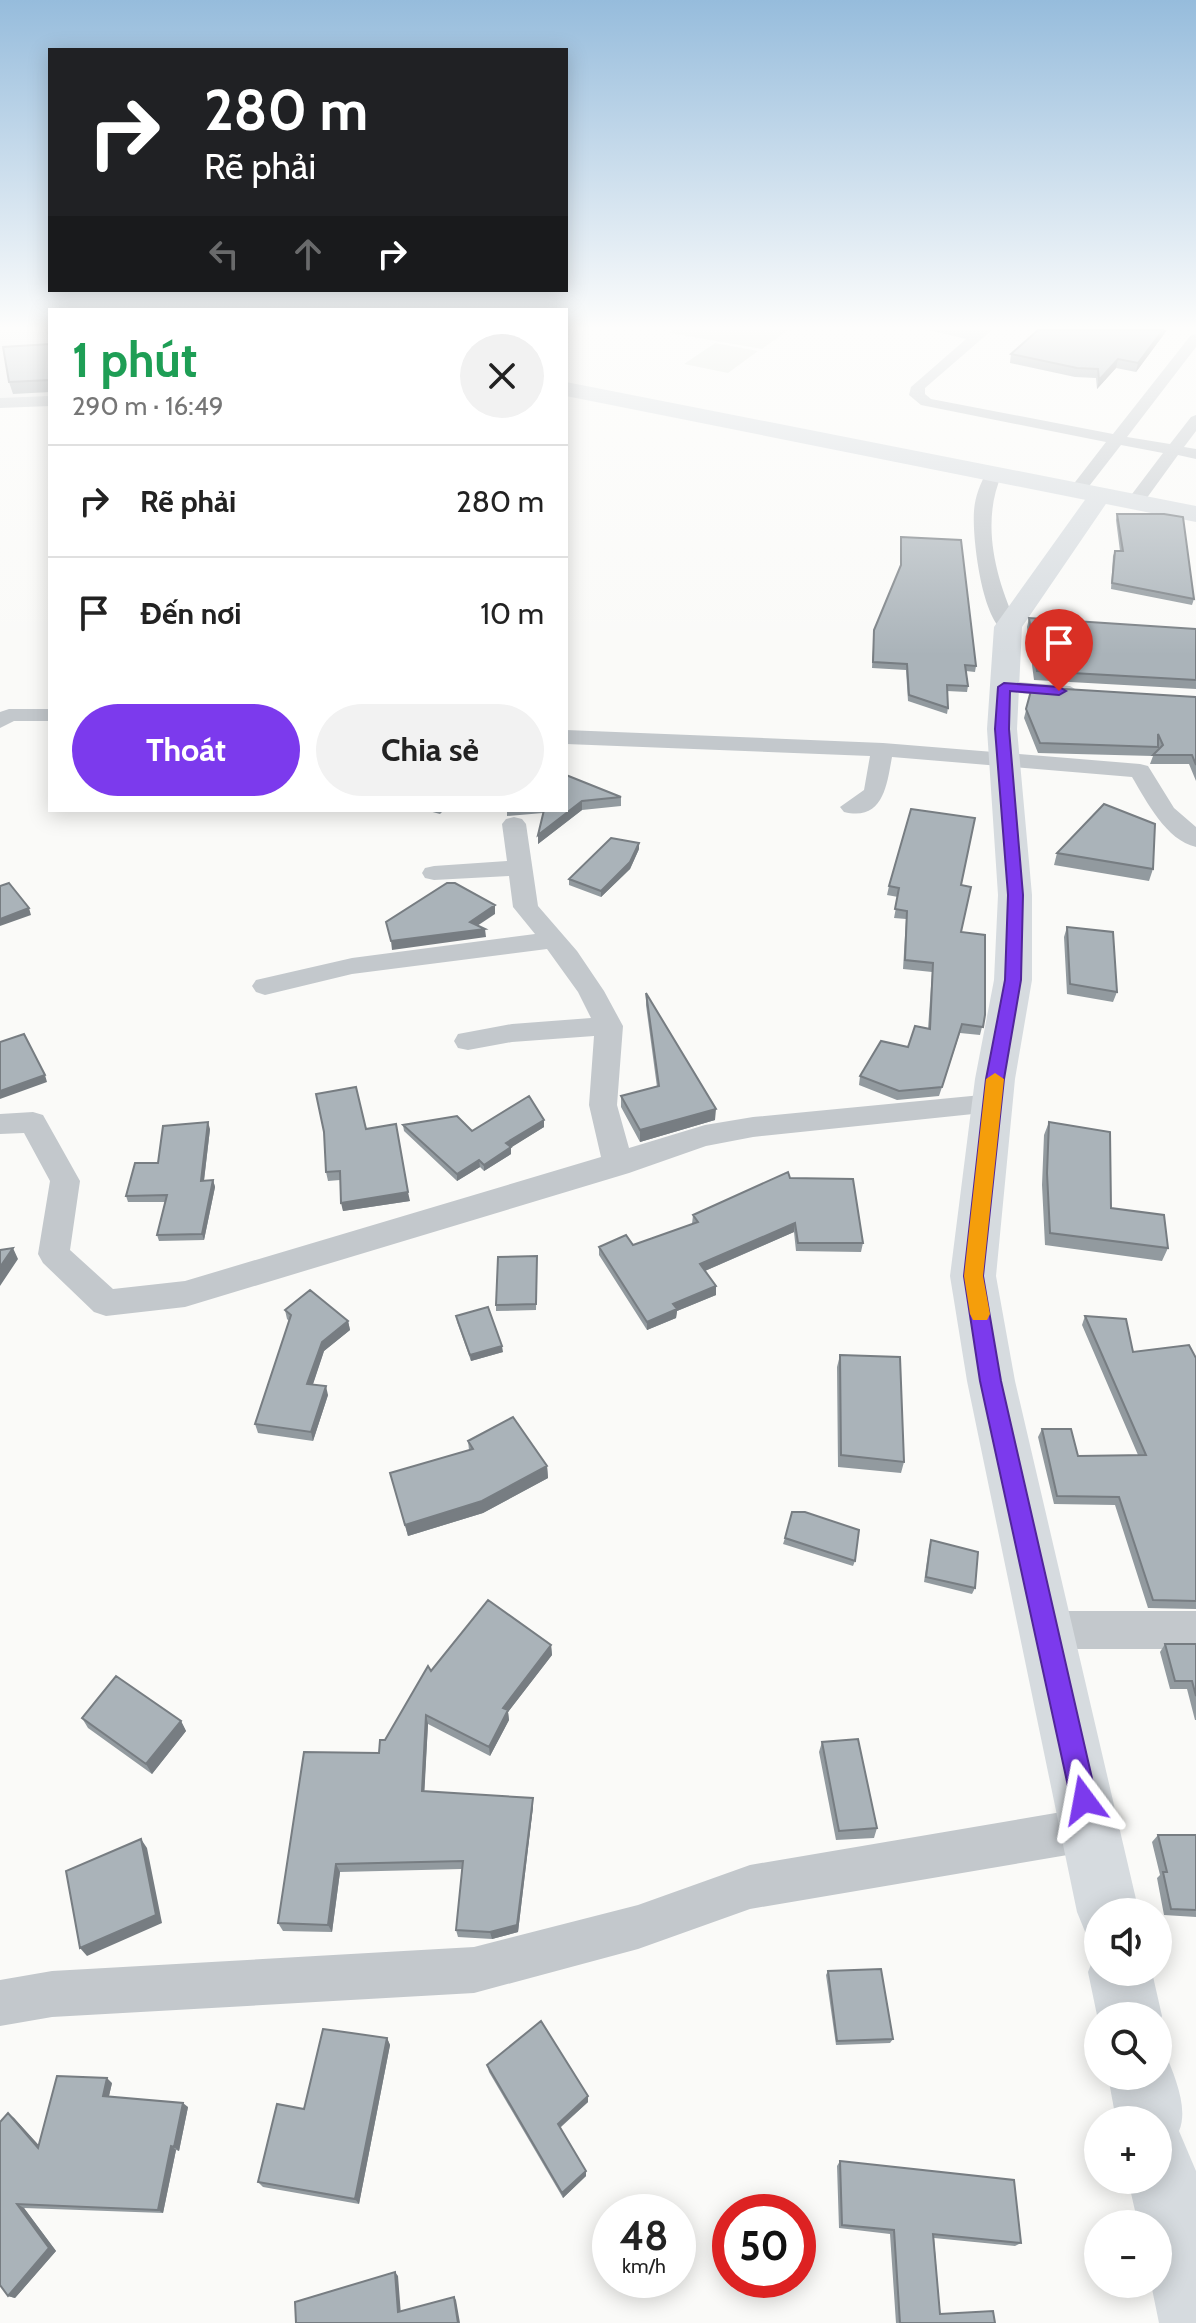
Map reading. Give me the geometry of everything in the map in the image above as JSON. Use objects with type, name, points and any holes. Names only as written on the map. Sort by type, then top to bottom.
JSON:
[{"type":"highway","points":[[815,438],[1196,514]]},
{"type":"main road","points":[[1104,495],[1008,627],[1004,758],[1015,895],[1013,980],[992,1104],[973,1276],[991,1381],[1105,1898]]},
{"type":"main road","points":[[1166,2194],[1196,2323]]},
{"type":"street","points":[[1111,438],[1196,454]]},
{"type":"street","points":[[1104,495],[1174,450],[1183,438]]},
{"type":"street","points":[[1104,495],[1114,439]]},
{"type":"street","points":[[994,474],[986,486],[984,524],[995,602],[1008,627]]},
{"type":"street","points":[[1004,687],[1091,693]]},
{"type":"street","points":[[0,722],[9,715],[48,715]]},
{"type":"street","points":[[568,737],[883,750],[1140,771],[1165,812],[1196,840]]},
{"type":"street","points":[[852,807],[873,799],[878,791],[876,772],[883,750]]},
{"type":"street","points":[[514,824],[526,907],[591,991],[609,1026],[603,1105],[618,1165]]},
{"type":"street","points":[[434,873],[519,868]]},
{"type":"street","points":[[265,986],[352,966],[553,940]]},
{"type":"street","points":[[468,1041],[512,1033],[609,1026]]},
{"type":"street","points":[[0,1124],[33,1122],[65,1181],[54,1254],[106,1303],[185,1294],[350,1242],[618,1165],[705,1136],[753,1127],[992,1104]]},
{"type":"street","points":[[1045,1630],[1196,1630]]},
{"type":"street","points":[[0,2003],[52,1994],[474,1970],[638,1927],[750,1887],[1091,1829]]},
{"type":"building","points":[[1117,514],[1183,517],[1194,599],[1112,583],[1115,551],[1123,551]]},
{"type":"building","points":[[901,537],[961,540],[976,666],[965,665],[968,686],[947,685],[948,708],[909,695],[907,664],[873,662],[874,630],[901,565]]},
{"type":"building","points":[[1029,618],[1196,629],[1196,680],[1037,671]]},
{"type":"building","points":[[1032,687],[1196,697],[1196,765],[1192,755],[1153,755],[1163,745],[1158,734],[1158,747],[1040,743],[1026,709]]},
{"type":"building","points":[[568,776],[621,797],[582,801],[568,812]]},
{"type":"building","points":[[1104,804],[1155,824],[1153,869],[1057,853]]},
{"type":"building","points":[[911,809],[975,818],[961,885],[971,887],[961,932],[985,935],[985,1015],[983,1027],[962,1024],[942,1087],[899,1091],[860,1076],[881,1041],[908,1047],[915,1026],[930,1029],[933,963],[905,960],[907,911],[895,909],[899,888],[889,886]]},
{"type":"building","points":[[544,812],[568,812],[538,835]]},
{"type":"building","points":[[611,838],[639,843],[630,862],[601,891],[569,879]]},
{"type":"building","points":[[9,883],[29,908],[0,919],[0,886]]},
{"type":"building","points":[[447,883],[455,883],[495,905],[470,922],[485,929],[391,941],[386,922]]},
{"type":"building","points":[[1067,927],[1113,932],[1117,992],[1070,984]]},
{"type":"building","points":[[646,993],[716,1109],[640,1130],[621,1096],[659,1086]]},
{"type":"building","points":[[24,1034],[45,1075],[0,1091],[0,1042]]},
{"type":"building","points":[[356,1087],[366,1129],[396,1124],[408,1192],[341,1203],[340,1171],[326,1172],[324,1132],[316,1094]]},
{"type":"building","points":[[529,1096],[544,1120],[506,1143],[511,1147],[484,1165],[479,1160],[457,1174],[403,1125],[457,1116],[472,1131]]},
{"type":"building","points":[[208,1122],[201,1181],[213,1180],[202,1234],[157,1235],[167,1195],[126,1196],[135,1163],[158,1163],[163,1126]]},
{"type":"building","points":[[1049,1122],[1110,1132],[1111,1208],[1164,1215],[1168,1248],[1050,1233],[1047,1173]]},
{"type":"building","points":[[788,1172],[790,1178],[853,1179],[863,1243],[798,1243],[795,1223],[700,1264],[716,1286],[673,1304],[677,1309],[647,1322],[599,1247],[626,1235],[633,1245],[698,1222],[693,1215]]},
{"type":"building","points":[[13,1248],[0,1267],[0,1250]]},
{"type":"building","points":[[537,1256],[536,1304],[496,1305],[498,1257]]},
{"type":"building","points":[[310,1290],[348,1321],[322,1342],[307,1384],[326,1386],[311,1432],[255,1424],[291,1315],[285,1310]]},
{"type":"building","points":[[488,1307],[502,1346],[470,1355],[456,1316]]},
{"type":"building","points":[[1085,1316],[1126,1319],[1133,1352],[1189,1345],[1196,1358],[1196,1601],[1153,1600],[1119,1497],[1057,1496],[1042,1429],[1071,1429],[1078,1456],[1146,1455]]},
{"type":"building","points":[[840,1355],[900,1357],[904,1462],[841,1455]]},
{"type":"building","points":[[513,1417],[547,1466],[482,1501],[405,1525],[390,1473],[473,1449],[468,1441]]},
{"type":"building","points":[[792,1512],[805,1512],[859,1530],[855,1561],[785,1538]]},
{"type":"building","points":[[931,1540],[978,1552],[975,1588],[926,1577]]},
{"type":"building","points":[[488,1600],[551,1645],[503,1708],[508,1710],[489,1747],[426,1715],[422,1791],[533,1798],[517,1925],[490,1932],[456,1930],[463,1861],[336,1864],[328,1925],[278,1923],[304,1752],[379,1753],[380,1740],[385,1740],[428,1666],[431,1671]]},
{"type":"building","points":[[1165,1644],[1196,1644],[1196,1696],[1192,1681],[1175,1681]]},
{"type":"building","points":[[116,1676],[181,1721],[146,1764],[82,1718]]},
{"type":"building","points":[[858,1739],[877,1828],[839,1831],[822,1742]]},
{"type":"building","points":[[1158,1835],[1196,1835],[1196,1910],[1172,1909],[1172,1898],[1169,1898],[1163,1872],[1167,1872]]},
{"type":"building","points":[[141,1839],[156,1915],[80,1948],[66,1871]]},
{"type":"building","points":[[881,1969],[893,2039],[837,2041],[828,1971]]},
{"type":"building","points":[[541,2021],[588,2096],[558,2124],[586,2171],[562,2193],[487,2065]]},
{"type":"building","points":[[323,2029],[387,2038],[355,2199],[258,2182],[277,2104],[304,2109]]},
{"type":"building","points":[[57,2076],[107,2078],[103,2096],[183,2103],[174,2147],[171,2146],[158,2210],[17,2204],[49,2248],[8,2296],[0,2285],[0,2122],[8,2113],[38,2148]]},
{"type":"building","points":[[840,2161],[1014,2180],[1021,2243],[933,2234],[940,2314],[993,2311],[995,2323],[900,2323],[894,2230],[842,2225]]},
{"type":"building","points":[[395,2272],[398,2312],[454,2297],[458,2323],[296,2323],[295,2302]]},
{"type":"slow traffic","points":[[980,1314],[973,1276],[995,1079]]},
{"type":"route","points":[[1059,691],[1004,687],[1002,729],[1015,895],[1013,980],[995,1079],[973,1276],[991,1381],[1084,1800]]}]
